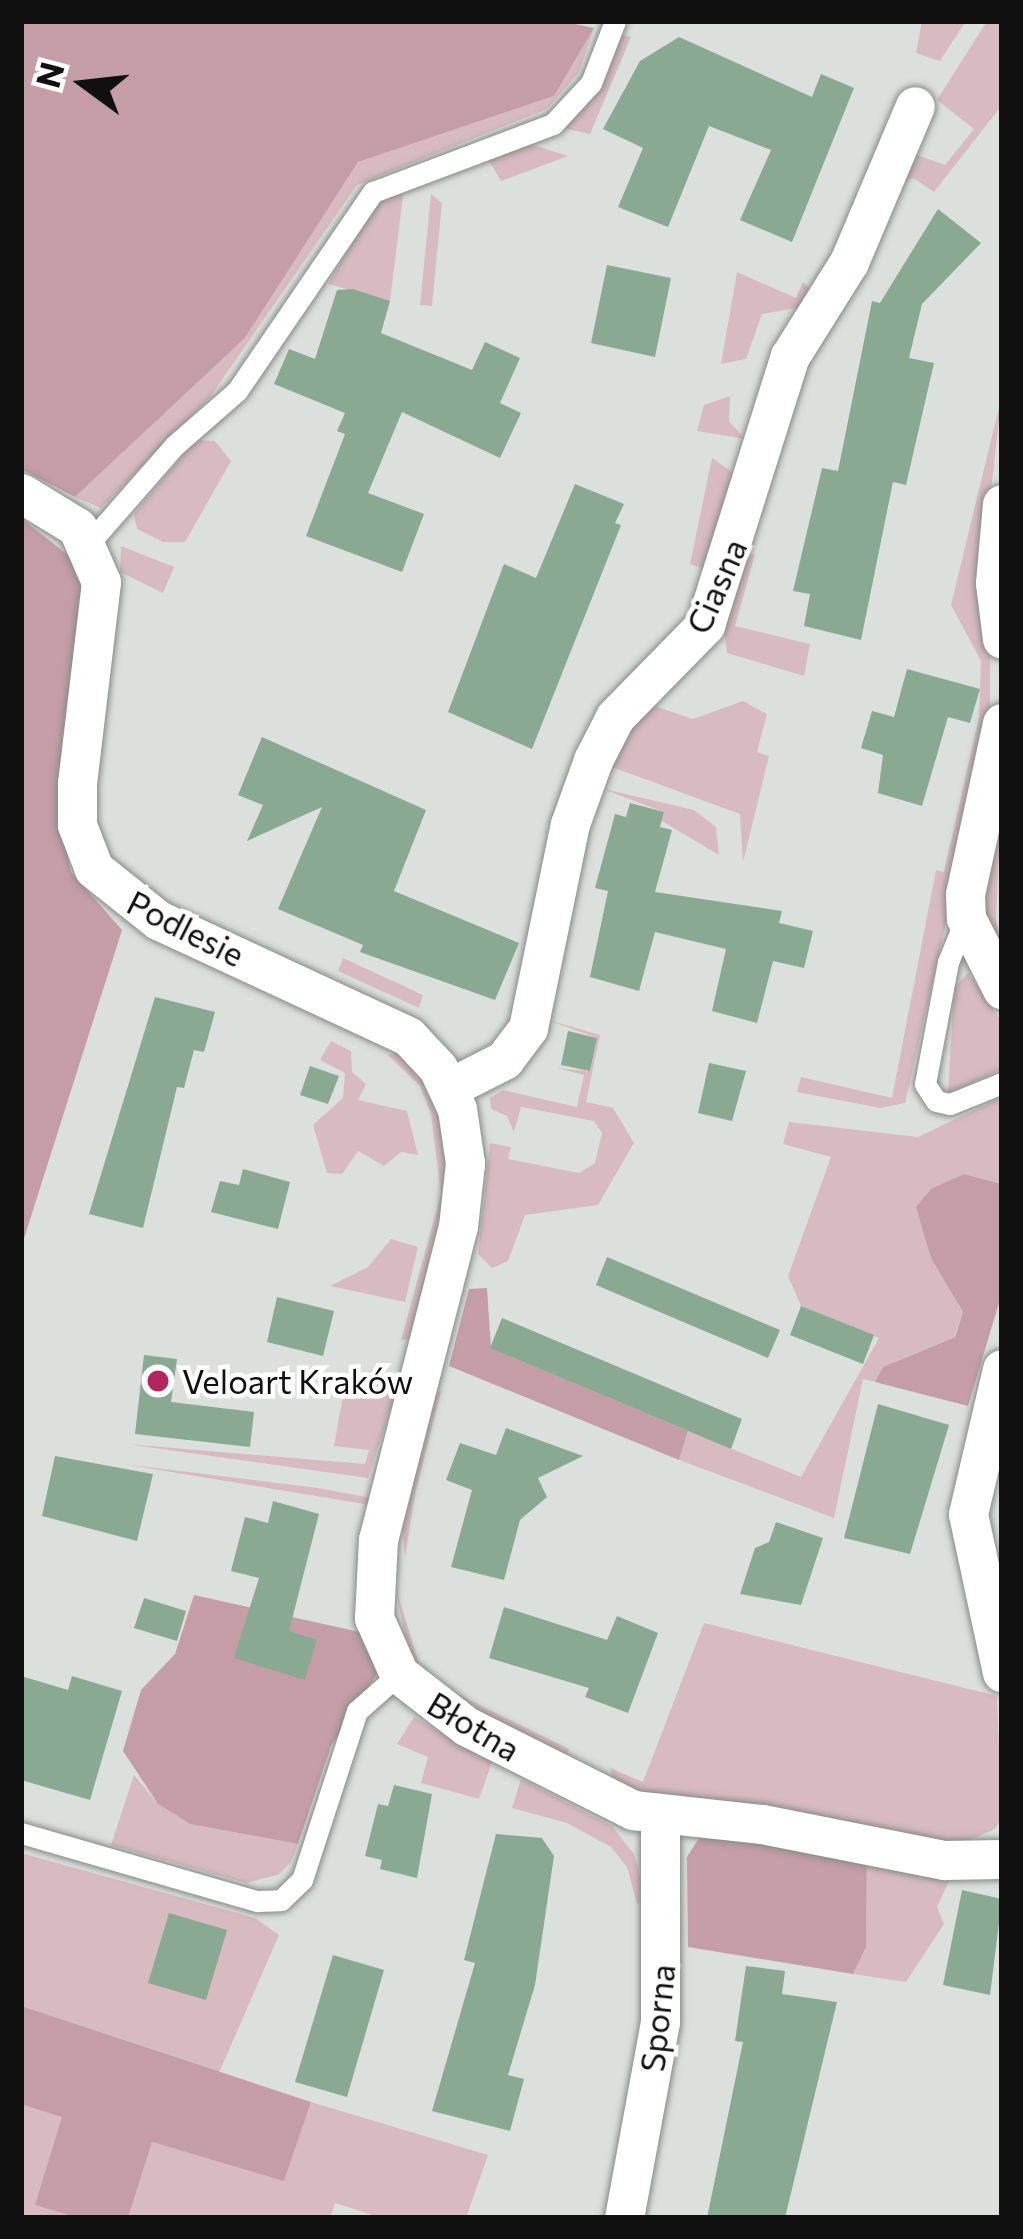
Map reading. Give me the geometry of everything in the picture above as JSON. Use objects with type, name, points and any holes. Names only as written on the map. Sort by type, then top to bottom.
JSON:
[{"type":"street","name":"Ciasna","points":[[449,1088],[504,1060],[528,1028],[570,824],[593,760],[615,717],[705,625],[790,356],[849,262],[914,106]]},
{"type":"street","points":[[21,493],[90,542]]},
{"type":"street","points":[[1002,504],[995,583],[1002,639]]},
{"type":"street","name":"Podlesie","points":[[90,542],[101,598],[77,825],[94,868],[158,920],[408,1036],[449,1088]]},
{"type":"street","points":[[1002,723],[971,859],[966,918],[1002,989]]},
{"type":"street","name":"Błotna","points":[[449,1088],[462,1134],[464,1196],[390,1472],[373,1592],[380,1641],[399,1675],[466,1726],[661,1816],[762,1824],[944,1861],[1002,1858]]},
{"type":"street","points":[[1002,1369],[968,1514],[1002,1672]]},
{"type":"street","name":"Sporna","points":[[624,2218],[663,1988],[661,1816]]},
{"type":"lane","points":[[90,542],[175,445],[237,391],[373,192],[553,124],[591,82],[615,21]]},
{"type":"lane","points":[[966,918],[948,962],[925,1084],[936,1101],[950,1104],[1002,1083]]},
{"type":"lane","points":[[21,1833],[257,1901],[281,1900],[302,1880],[357,1712],[399,1675]]},
{"type":"shaded area","points":[[21,21],[561,21],[594,28],[554,96],[358,162],[245,338],[75,497],[21,469]]},
{"type":"shaded area","points":[[922,21],[966,21],[940,61],[916,53]]},
{"type":"shaded area","points":[[987,21],[1002,21],[1002,105],[934,192],[913,178],[895,186],[888,220],[877,215],[909,152],[945,165],[974,129],[937,100]]},
{"type":"shaded area","points":[[594,28],[579,72],[547,109],[357,185],[210,397],[101,508],[75,497],[245,338],[358,162],[554,96]]},
{"type":"shaded area","points":[[619,34],[631,37],[590,134],[562,128],[585,107]]},
{"type":"shaded area","points":[[530,144],[568,156],[501,181],[488,159]]},
{"type":"shaded area","points":[[404,188],[390,301],[328,284],[373,208]]},
{"type":"shaded area","points":[[431,194],[442,203],[432,306],[420,305]]},
{"type":"shaded area","points":[[737,272],[796,298],[803,282],[811,290],[797,308],[762,314],[746,359],[721,364]]},
{"type":"shaded area","points":[[1002,395],[990,499],[990,730],[905,1103],[880,1108],[797,1092],[801,1077],[892,1098],[936,870],[944,872],[979,717],[981,661],[951,605]]},
{"type":"shaded area","points":[[730,396],[729,421],[745,439],[697,431],[704,405]]},
{"type":"shaded area","points":[[196,440],[215,441],[231,461],[185,542],[163,542],[137,529],[134,514]]},
{"type":"shaded area","points":[[712,458],[736,475],[706,569],[690,564]]},
{"type":"shaded area","points":[[21,518],[69,556],[82,589],[60,823],[71,872],[122,930],[21,1248]]},
{"type":"shaded area","points":[[121,546],[174,567],[163,593],[120,572]]},
{"type":"shaded area","points":[[755,554],[735,626],[810,644],[804,676],[727,653],[722,618],[746,556]]},
{"type":"shaded area","points":[[743,701],[767,714],[757,752],[769,756],[743,862],[740,814],[609,766],[609,746],[651,705],[693,719]]},
{"type":"shaded area","points":[[1002,785],[996,920],[1002,945],[994,953],[973,893]]},
{"type":"shaded area","points":[[600,788],[694,810],[716,827],[719,855],[662,821],[664,812]]},
{"type":"shaded area","points":[[343,958],[423,995],[419,1008],[338,971]]},
{"type":"shaded area","points":[[968,973],[1002,1022],[1002,1069],[948,1094],[954,988]]},
{"type":"shaded area","points":[[545,1019],[600,1035],[586,1102],[613,1108],[634,1143],[598,1205],[525,1215],[508,1261],[492,1268],[478,1254],[490,1143],[511,1147],[508,1159],[579,1173],[595,1163],[602,1133],[594,1121],[521,1107],[514,1132],[507,1116],[491,1109],[490,1098],[503,1090],[577,1107],[584,1075],[557,1068],[590,1071],[597,1038]]},
{"type":"shaded area","points":[[331,1041],[351,1051],[352,1072],[366,1084],[358,1100],[407,1111],[418,1155],[401,1152],[384,1166],[358,1151],[342,1174],[327,1173],[313,1125],[343,1098],[345,1073],[320,1060]]},
{"type":"shaded area","points":[[399,1052],[417,1070],[442,1124],[451,1185],[413,1339],[401,1340],[441,1194],[431,1114],[420,1086],[388,1055]]},
{"type":"shaded area","points":[[1002,1097],[1002,1184],[964,1174],[928,1229],[932,1258],[963,1312],[954,1337],[883,1367],[875,1382],[863,1379],[834,1518],[679,1460],[688,1431],[801,1477],[879,1338],[801,1306],[788,1276],[831,1157],[783,1144],[789,1122],[918,1137]]},
{"type":"shaded area","points":[[964,1174],[1002,1184],[1002,1293],[968,1406],[875,1382],[883,1367],[955,1337],[963,1312],[931,1258],[916,1207],[931,1189]]},
{"type":"shaded area","points":[[391,1239],[418,1247],[405,1302],[330,1286],[368,1267]]},
{"type":"shaded area","points":[[487,1288],[491,1348],[688,1431],[679,1460],[449,1366],[469,1289]]},
{"type":"shaded area","points":[[372,1369],[401,1376],[368,1478],[126,1444],[365,1464],[369,1450],[334,1446],[342,1401]]},
{"type":"shaded area","points":[[441,1391],[415,1494],[405,1558],[402,1524],[433,1394]]},
{"type":"shaded area","points":[[123,1464],[318,1488],[371,1498],[370,1505]]},
{"type":"shaded area","points":[[395,1585],[423,1677],[569,1749],[565,1762],[425,1681],[409,1657]]},
{"type":"shaded area","points":[[194,1595],[364,1633],[377,1674],[331,1746],[298,1844],[190,1824],[158,1804],[123,1751],[141,1690],[175,1654]]},
{"type":"shaded area","points":[[704,1623],[997,1696],[1002,1818],[995,1829],[956,1846],[644,1798],[614,1784],[610,1768],[643,1782]]},
{"type":"shaded area","points":[[414,1717],[492,1762],[479,1799],[421,1783],[428,1757],[397,1744]]},
{"type":"shaded area","points":[[134,1775],[158,1804],[190,1824],[298,1844],[291,1862],[278,1875],[246,1883],[111,1845]]},
{"type":"shaded area","points":[[521,1779],[612,1826],[634,1854],[647,1901],[637,1904],[627,1867],[611,1847],[567,1823],[512,1808]]},
{"type":"shaded area","points":[[701,1835],[867,1856],[866,1947],[853,1974],[688,1947],[687,1857]]},
{"type":"shaded area","points":[[21,1853],[255,1918],[279,1935],[219,2073],[21,2006]]},
{"type":"shaded area","points":[[867,1856],[953,1872],[937,1907],[944,1924],[906,1982],[853,1974],[866,1947]]},
{"type":"shaded area","points":[[21,2006],[311,2102],[284,2181],[152,2142],[128,2218],[79,2218],[35,2205],[62,2117],[21,2104]]},
{"type":"shaded area","points":[[311,2102],[488,2155],[466,2218],[382,2218],[335,2203],[330,2218],[128,2218],[152,2142],[284,2180]]},
{"type":"shaded area","points":[[21,2104],[63,2116],[36,2205],[79,2218],[21,2218]]},
{"type":"building","points":[[679,37],[812,97],[821,74],[854,88],[792,242],[740,220],[771,150],[709,126],[668,227],[618,207],[643,148],[603,129],[640,61]]},
{"type":"building","points":[[938,209],[981,243],[922,304],[909,358],[934,363],[906,485],[893,482],[861,640],[804,626],[810,594],[793,591],[822,468],[838,471],[872,301],[880,303]]},
{"type":"building","points":[[607,265],[671,278],[655,357],[591,343]]},
{"type":"building","points":[[353,289],[390,301],[381,333],[472,370],[485,342],[520,358],[500,403],[521,413],[500,458],[402,412],[368,493],[424,514],[402,572],[306,536],[345,434],[337,431],[345,413],[274,384],[289,349],[315,359],[337,290]]},
{"type":"building","points":[[575,484],[624,504],[615,523],[621,525],[532,749],[448,712],[504,564],[536,578]]},
{"type":"building","points":[[907,669],[980,689],[970,723],[948,717],[922,806],[878,793],[883,755],[861,748],[872,711],[894,717]]},
{"type":"building","points":[[262,737],[426,810],[394,891],[519,943],[495,1000],[360,952],[363,945],[278,909],[322,807],[247,841],[263,805],[238,795]]},
{"type":"building","points":[[630,803],[664,812],[660,827],[672,830],[655,892],[782,911],[779,923],[813,931],[804,968],[773,961],[757,1023],[712,1011],[726,949],[655,932],[639,991],[590,977],[608,891],[595,888],[615,814],[626,817]]},
{"type":"building","points":[[155,997],[215,1012],[204,1052],[194,1050],[184,1088],[177,1087],[143,1228],[89,1214]]},
{"type":"building","points":[[568,1031],[597,1038],[590,1071],[561,1065]]},
{"type":"building","points":[[709,1063],[746,1071],[732,1121],[698,1113]]},
{"type":"building","points":[[310,1066],[339,1076],[328,1104],[300,1095]]},
{"type":"building","points":[[243,1169],[290,1182],[278,1229],[211,1212],[220,1181],[239,1185]]},
{"type":"building","points":[[607,1257],[780,1330],[768,1358],[596,1285]]},
{"type":"building","points":[[277,1297],[334,1311],[323,1356],[267,1342]]},
{"type":"building","points":[[801,1306],[874,1335],[863,1364],[790,1335]]},
{"type":"building","points":[[502,1318],[742,1419],[731,1449],[490,1348]]},
{"type":"building","name":"Veloart Kraków","points":[[144,1355],[177,1359],[171,1402],[254,1412],[250,1447],[135,1434]]},
{"type":"building","points":[[878,1404],[949,1425],[910,1554],[844,1538]]},
{"type":"building","points":[[506,1428],[583,1456],[538,1478],[547,1497],[520,1520],[504,1580],[451,1567],[472,1490],[446,1480],[460,1443],[496,1455]]},
{"type":"building","points":[[55,1456],[153,1474],[137,1541],[42,1516]]},
{"type":"building","points":[[273,1501],[319,1514],[289,1631],[317,1640],[305,1680],[234,1658],[259,1578],[231,1571],[245,1517],[268,1523]]},
{"type":"building","points":[[776,1522],[823,1538],[801,1605],[740,1594],[755,1548],[769,1542]]},
{"type":"building","points":[[144,1598],[186,1611],[177,1641],[134,1628]]},
{"type":"building","points":[[504,1607],[607,1640],[617,1616],[658,1633],[628,1713],[585,1697],[589,1688],[489,1658]]},
{"type":"building","points":[[21,1676],[68,1690],[72,1676],[122,1691],[90,1800],[21,1780]]},
{"type":"building","points":[[394,1785],[432,1794],[417,1878],[380,1869],[382,1860],[365,1856],[378,1804],[388,1806]]},
{"type":"building","points":[[496,1834],[542,1838],[554,1856],[535,1985],[508,2075],[524,2079],[510,2131],[432,2111],[475,1963],[464,1960]]},
{"type":"building","points":[[962,1890],[1002,1899],[990,1995],[943,1985]]},
{"type":"building","points":[[169,1913],[227,1930],[206,2000],[148,1983]]},
{"type":"building","points":[[333,1955],[384,1970],[347,2097],[295,2082]]},
{"type":"building","points":[[746,1966],[785,1971],[782,1994],[837,2002],[785,2218],[707,2218],[743,2042],[735,2041]]},
{"type":"place","name":"Veloart Kraków","points":[[158,1381]]}]
